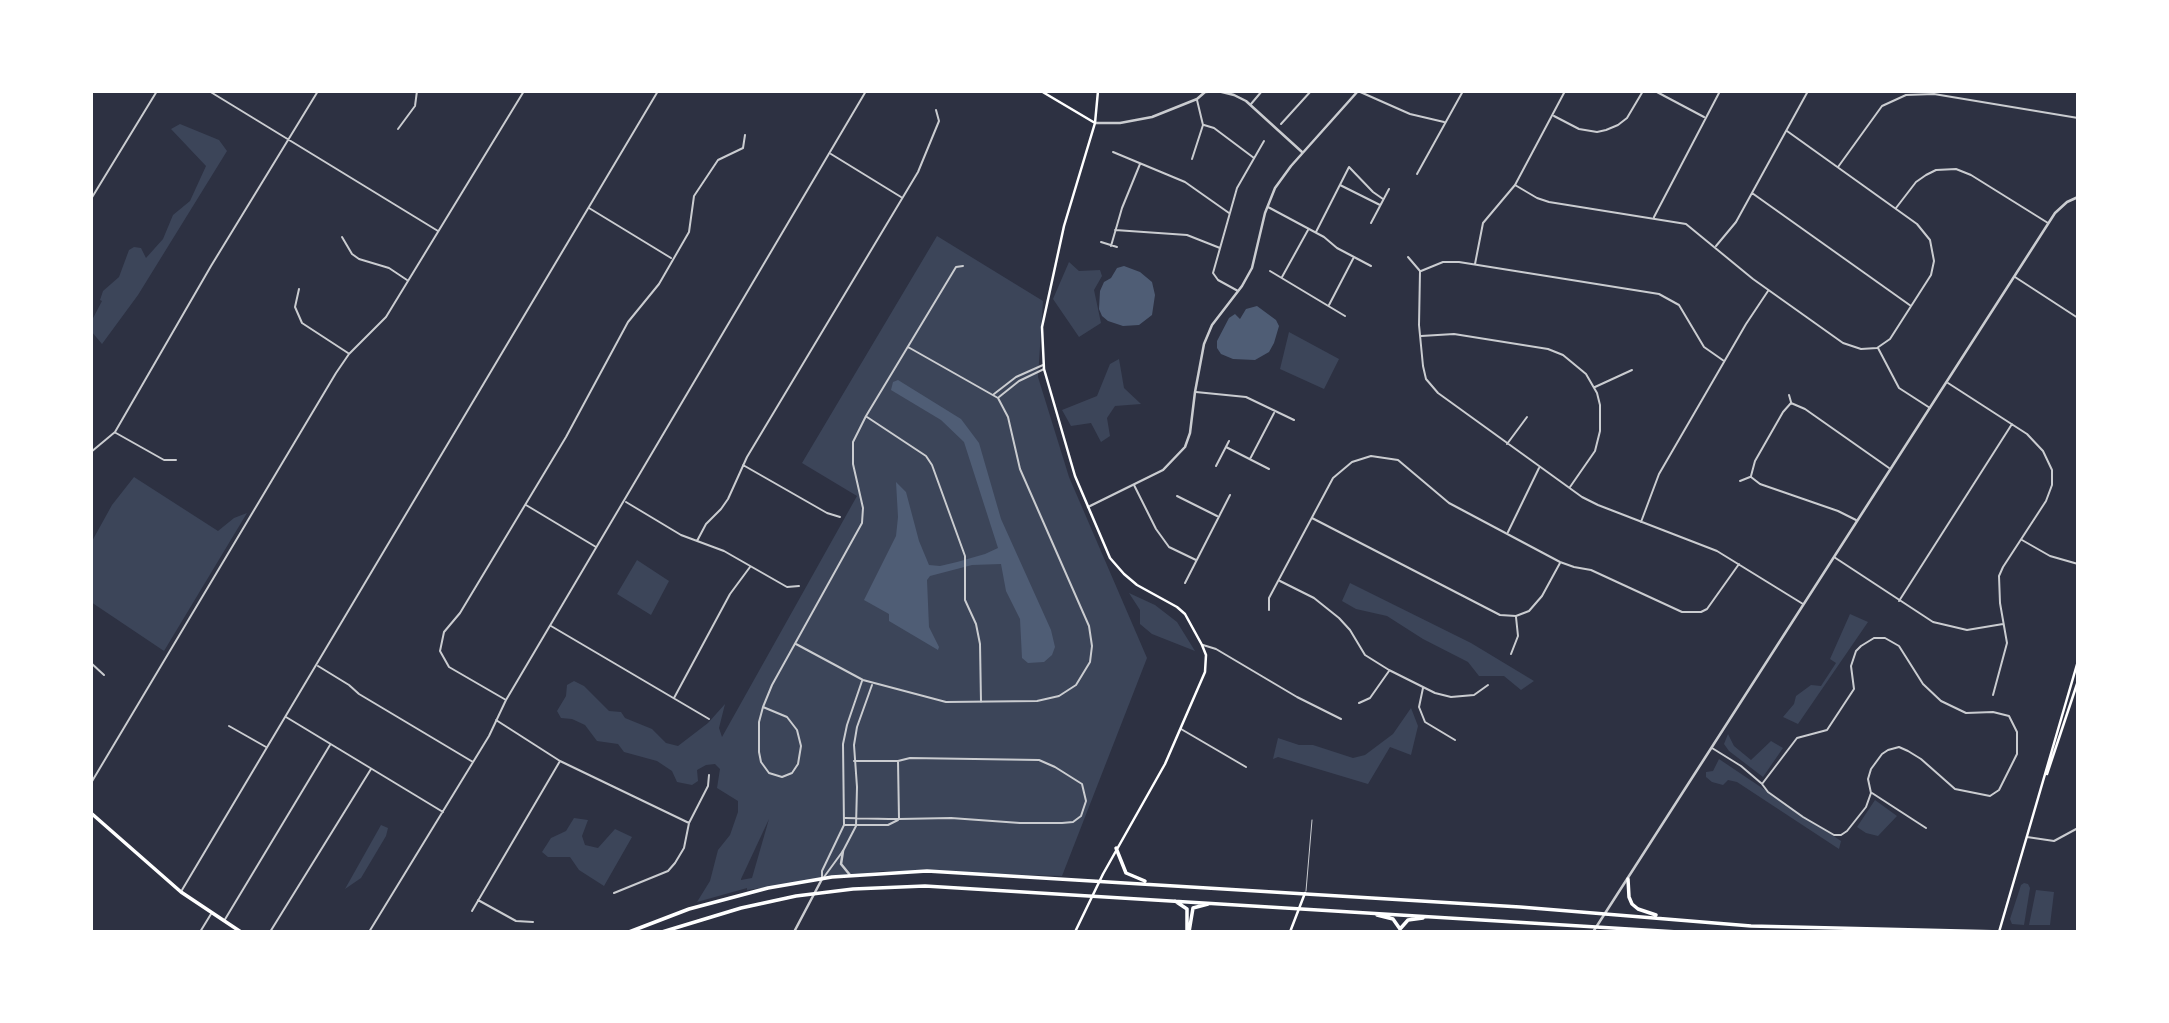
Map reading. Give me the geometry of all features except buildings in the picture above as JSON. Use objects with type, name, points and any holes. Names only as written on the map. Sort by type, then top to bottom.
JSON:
[{"type":"main road","points":[[1041,91],[1095,123]]},
{"type":"main road","points":[[1075,932],[1116,848],[1165,764],[1205,672],[1206,654],[1185,614],[1124,575],[1111,558],[1088,507],[1064,442],[1044,367],[1042,327],[1063,226],[1095,123],[1098,91]]},
{"type":"main road","points":[[2044,780],[2078,662]]},
{"type":"main road","points":[[629,932],[720,900],[768,888],[850,875],[927,871],[1305,893],[1798,928],[2000,932],[2026,837],[2078,681]]},
{"type":"main road","points":[[91,813],[181,892],[241,932]]},
{"type":"main road","points":[[1116,848],[1128,875],[1157,884]]},
{"type":"main road","points":[[1628,879],[1629,897],[1633,906],[1661,917]]},
{"type":"main road","points":[[662,932],[733,910],[814,893],[925,886],[1678,932]]},
{"type":"main road","points":[[1290,932],[1305,893]]},
{"type":"main road","points":[[1173,900],[1186,908],[1188,932]]},
{"type":"main road","points":[[1188,932],[1194,908],[1212,902]]},
{"type":"main road","points":[[1369,912],[1391,919],[1400,929],[1408,920],[1434,916]]},
{"type":"street","points":[[91,199],[157,91]]},
{"type":"street","points":[[209,91],[439,232]]},
{"type":"street","points":[[91,452],[115,432],[211,266],[318,91]]},
{"type":"street","points":[[398,129],[415,106],[417,91]]},
{"type":"street","points":[[91,783],[349,354],[381,325],[524,91]]},
{"type":"street","points":[[181,892],[658,91]]},
{"type":"street","points":[[369,932],[473,762],[506,700],[866,91]]},
{"type":"street","points":[[1095,123],[1146,119],[1197,99],[1205,92],[1218,91],[1234,95],[1250,105],[1302,152]]},
{"type":"street","points":[[1250,105],[1262,91]]},
{"type":"street","points":[[1281,124],[1311,91]]},
{"type":"street","points":[[1088,507],[1163,470],[1180,455],[1190,433],[1195,391],[1208,334],[1252,268],[1267,207],[1280,180],[1358,91],[1410,114],[1446,122]]},
{"type":"street","points":[[1418,174],[1463,91]]},
{"type":"street","points":[[1475,264],[1483,223],[1515,185],[1565,91]]},
{"type":"street","points":[[1553,116],[1579,129],[1597,132],[1606,130],[1627,118],[1643,91]]},
{"type":"street","points":[[1655,91],[1706,118]]},
{"type":"street","points":[[1653,218],[1720,91]]},
{"type":"street","points":[[1715,247],[1736,222],[1808,91]]},
{"type":"street","points":[[1838,167],[1882,106],[1906,95],[1934,94],[2078,118]]},
{"type":"street","points":[[1192,159],[1203,125],[1197,99]]},
{"type":"street","points":[[697,541],[706,524],[728,499],[742,465],[918,172],[939,121],[936,110]]},
{"type":"street","points":[[1203,125],[1214,128],[1254,158]]},
{"type":"street","points":[[1515,185],[1549,202],[1686,224],[1769,290],[1843,343],[1861,349],[1877,348],[1890,339],[1931,275],[1934,261],[1932,245],[1926,233],[1896,209],[1787,131]]},
{"type":"street","points":[[506,700],[449,667],[440,650],[440,641],[460,613],[573,426],[628,322],[659,284],[689,232],[694,197],[718,160],[743,148],[745,135]]},
{"type":"street","points":[[1238,291],[1218,280],[1213,273],[1237,188],[1264,141]]},
{"type":"street","points":[[1113,152],[1185,182],[1230,214]]},
{"type":"street","points":[[830,153],[901,198]]},
{"type":"street","points":[[1111,246],[1140,163]]},
{"type":"street","points":[[1316,232],[1349,167],[1383,199]]},
{"type":"street","points":[[1896,209],[1916,182],[1926,175],[1936,170],[1956,169],[1971,175],[2049,224]]},
{"type":"street","points":[[1339,184],[1380,205]]},
{"type":"street","points":[[1371,223],[1389,189]]},
{"type":"street","points":[[1752,192],[1911,306]]},
{"type":"street","points":[[1593,932],[2049,224],[2061,207],[2078,197]]},
{"type":"street","points":[[1267,207],[1371,265]]},
{"type":"street","points":[[588,208],[673,259]]},
{"type":"street","points":[[1282,278],[1309,229]]},
{"type":"street","points":[[1115,230],[1187,234],[1221,248]]},
{"type":"street","points":[[342,237],[352,254],[389,268],[407,280]]},
{"type":"street","points":[[1101,242],[1117,247]]},
{"type":"street","points":[[1328,306],[1354,257]]},
{"type":"street","points":[[1408,257],[1420,271],[1420,336],[1423,366],[1430,386],[1507,444],[1598,505],[1717,551],[1803,604]]},
{"type":"street","points":[[1420,271],[1443,262],[1475,264],[1659,294],[1679,305],[1704,347],[1724,361]]},
{"type":"street","points":[[763,707],[787,717],[797,730],[801,746],[798,765],[792,773],[782,777],[769,773],[761,762],[759,732],[763,707],[772,685],[862,523],[863,508],[853,464],[853,442],[956,267],[963,266]]},
{"type":"street","points":[[1270,271],[1345,316]]},
{"type":"street","points":[[2015,277],[2076,317],[2078,311]]},
{"type":"street","points":[[299,289],[295,307],[302,323],[349,354]]},
{"type":"street","points":[[1641,522],[1659,474],[1724,361],[1769,290]]},
{"type":"street","points":[[1420,336],[1454,334],[1555,351],[1586,374],[1600,405],[1599,438],[1595,452],[1570,488]]},
{"type":"street","points":[[796,644],[873,684],[946,702],[1037,701],[1059,696],[1076,685],[1090,662],[1092,646],[1089,626],[1020,469],[1008,416],[998,398],[908,347]]},
{"type":"street","points":[[1877,348],[1899,388],[1930,408]]},
{"type":"street","points":[[994,394],[1016,377],[1044,367]]},
{"type":"street","points":[[998,398],[1019,381],[1044,367]]},
{"type":"street","points":[[1594,388],[1632,370]]},
{"type":"street","points":[[1947,382],[2027,434],[2043,450],[2051,466],[2053,478],[2046,501],[1999,576],[2007,648],[1993,695]]},
{"type":"street","points":[[1195,391],[1246,397],[1294,420]]},
{"type":"street","points":[[1789,395],[1791,403]]},
{"type":"street","points":[[1791,403],[1805,409],[1891,469]]},
{"type":"street","points":[[1751,477],[1751,468],[1791,403]]},
{"type":"street","points":[[1250,459],[1275,412]]},
{"type":"street","points":[[866,416],[926,456],[932,465],[965,556],[965,600],[976,624],[980,644],[981,702]]},
{"type":"street","points":[[1507,444],[1527,417]]},
{"type":"street","points":[[1899,601],[2012,424]]},
{"type":"street","points":[[115,432],[164,460],[176,460]]},
{"type":"street","points":[[1216,466],[1229,441]]},
{"type":"street","points":[[1226,447],[1269,469]]},
{"type":"street","points":[[1269,610],[1269,598],[1325,490],[1342,468],[1357,459],[1379,456],[1398,460],[1449,503],[1560,562],[1591,570],[1670,608],[1688,613],[1701,612],[1712,604],[1739,564]]},
{"type":"street","points":[[742,465],[827,513],[840,517]]},
{"type":"street","points":[[1507,533],[1540,467]]},
{"type":"street","points":[[1740,481],[1751,477]]},
{"type":"street","points":[[1751,477],[1760,484],[1838,511],[1857,521]]},
{"type":"street","points":[[1134,484],[1156,529],[1169,547],[1196,560]]},
{"type":"street","points":[[1185,583],[1230,495]]},
{"type":"street","points":[[1177,496],[1218,517]]},
{"type":"street","points":[[625,501],[681,535],[724,551],[787,587],[799,586]]},
{"type":"street","points":[[525,505],[596,547]]},
{"type":"street","points":[[1311,517],[1494,613],[1516,616],[1529,611],[1535,606],[1560,562]]},
{"type":"street","points":[[2022,539],[2050,556],[2078,564]]},
{"type":"street","points":[[1834,557],[1926,618],[1948,627],[1977,629],[2004,624]]},
{"type":"street","points":[[674,699],[697,651],[730,594],[751,566]]},
{"type":"street","points":[[1279,580],[1314,598],[1339,618],[1365,656],[1389,670],[1440,695],[1457,698],[1474,695],[1488,685]]},
{"type":"street","points":[[1511,654],[1518,636],[1516,616]]},
{"type":"street","points":[[551,625],[709,719]]},
{"type":"street","points":[[1711,747],[1741,766],[1768,792],[1803,817],[1834,835],[1841,835],[1853,825],[1866,807],[1871,793],[1868,779],[1871,769],[1882,754],[1899,747],[1921,759],[1955,789],[1990,796],[1999,790],[2017,754],[2017,732],[2012,720],[2003,713],[1966,713],[1941,701],[1923,684],[1899,646],[1885,638],[1874,638],[1856,652],[1851,666],[1853,689],[1826,730],[1797,738],[1762,784]]},
{"type":"street","points":[[1202,645],[1216,649],[1297,697],[1341,719]]},
{"type":"street","points":[[91,663],[104,675]]},
{"type":"street","points":[[317,665],[359,694],[473,762]]},
{"type":"street","points":[[1359,703],[1370,698],[1389,670]]},
{"type":"street","points":[[822,879],[822,871],[844,825],[843,744],[863,680]]},
{"type":"street","points":[[794,932],[822,879],[843,851],[856,826],[854,745],[857,727],[873,684]]},
{"type":"street","points":[[1424,687],[1419,707],[1425,722],[1455,740]]},
{"type":"street","points":[[285,716],[443,812]]},
{"type":"street","points":[[496,720],[560,761],[690,823]]},
{"type":"street","points":[[229,726],[267,747]]},
{"type":"street","points":[[1180,728],[1246,767]]},
{"type":"street","points":[[224,921],[330,744]]},
{"type":"street","points":[[845,818],[1073,822],[1082,816],[1086,801],[1082,784],[1039,760],[911,758],[898,761],[854,761]]},
{"type":"street","points":[[472,911],[560,761]]},
{"type":"street","points":[[898,761],[899,819]]},
{"type":"street","points":[[270,932],[371,769]]},
{"type":"street","points":[[614,893],[668,871],[676,863],[684,848],[690,823],[708,786],[709,775]]},
{"type":"street","points":[[1871,793],[1926,828]]},
{"type":"street","points":[[844,825],[888,825],[899,819]]},
{"type":"street","points":[[2026,837],[2054,841],[2078,828]]},
{"type":"street","points":[[843,851],[841,864],[850,875]]},
{"type":"street","points":[[477,900],[516,921],[533,922]]},
{"type":"street","points":[[200,932],[212,914]]},
{"type":"lane","points":[[1305,893],[1312,820]]},
{"type":"shaded area","points":[[180,124],[219,140],[227,151],[138,295],[102,344],[91,331],[91,322],[102,301],[103,291],[119,277],[129,250],[134,247],[141,248],[146,258],[163,239],[173,215],[190,201],[206,166],[171,129]]},
{"type":"shaded area","points":[[937,236],[1043,301],[1038,377],[1069,477],[1147,658],[1062,876],[882,871],[747,888],[697,902],[710,881],[718,850],[730,835],[738,812],[738,801],[717,788],[720,769],[715,764],[706,765],[697,770],[698,781],[692,785],[677,782],[672,771],[657,761],[624,752],[618,744],[597,741],[585,725],[572,719],[561,718],[557,711],[566,696],[567,685],[574,681],[584,686],[609,711],[621,712],[625,718],[652,729],[666,743],[678,746],[708,723],[725,704],[719,728],[722,737],[857,496],[802,463]],"holes":[[[769,819],[752,878],[741,880]]]},
{"type":"shaded area","points":[[1069,262],[1079,271],[1100,270],[1102,276],[1094,290],[1101,323],[1079,337],[1053,299]]},
{"type":"shaded area","points":[[1124,266],[1140,272],[1152,282],[1155,295],[1152,315],[1139,325],[1123,326],[1108,321],[1099,309],[1100,291],[1104,282],[1111,278],[1117,268]]},
{"type":"shaded area","points":[[1257,306],[1276,320],[1279,326],[1269,352],[1255,360],[1233,359],[1221,354],[1217,341],[1229,318],[1235,314],[1240,319],[1246,309]]},
{"type":"shaded area","points":[[1289,332],[1339,359],[1324,389],[1280,369]]},
{"type":"shaded area","points":[[1119,359],[1124,388],[1141,404],[1115,406],[1107,418],[1110,436],[1101,442],[1091,423],[1071,426],[1062,410],[1097,396],[1110,364]]},
{"type":"shaded area","points":[[898,380],[961,419],[979,443],[1001,519],[1051,630],[1055,647],[1052,655],[1044,662],[1028,663],[1022,658],[1020,619],[1006,591],[1001,564],[972,565],[930,576],[927,580],[929,627],[938,650],[889,621],[889,614],[864,600],[896,536],[896,482],[906,492],[919,541],[929,565],[940,566],[957,562],[998,548],[964,442],[941,420],[891,390],[893,382]]},
{"type":"shaded area","points":[[134,477],[218,531],[234,518],[247,513],[164,651],[91,602],[91,543],[112,505]]},
{"type":"shaded area","points":[[637,560],[669,581],[651,615],[617,594]]},
{"type":"shaded area","points":[[1350,583],[1471,643],[1534,681],[1521,690],[1504,676],[1479,676],[1468,662],[1423,639],[1387,616],[1356,609],[1342,601]]},
{"type":"shaded area","points":[[1129,593],[1155,605],[1177,622],[1195,651],[1152,634],[1140,624],[1140,610]]},
{"type":"shaded area","points":[[1850,614],[1868,622],[1798,724],[1783,717],[1794,704],[1796,696],[1811,685],[1821,686],[1836,663],[1830,659]]},
{"type":"shaded area","points":[[1411,708],[1418,726],[1411,755],[1390,747],[1368,784],[1278,757],[1273,759],[1278,738],[1299,745],[1313,745],[1353,758],[1365,755],[1393,734]]},
{"type":"shaded area","points":[[1728,734],[1734,746],[1751,760],[1771,741],[1783,748],[1763,777],[1729,751],[1724,744]]},
{"type":"shaded area","points":[[1719,759],[1841,841],[1839,849],[1737,782],[1728,780],[1723,785],[1712,782],[1706,777],[1706,772],[1713,771]]},
{"type":"shaded area","points":[[1875,800],[1897,816],[1878,836],[1857,827]]},
{"type":"shaded area","points":[[574,818],[588,820],[582,836],[585,845],[598,848],[615,829],[632,837],[604,886],[579,870],[570,857],[548,857],[542,852],[551,838],[566,831]]},
{"type":"shaded area","points":[[381,825],[388,828],[386,836],[361,878],[345,889]]},
{"type":"shaded area","points":[[2024,883],[2030,888],[2024,925],[2012,924],[2010,919]]},
{"type":"shaded area","points":[[2036,890],[2054,892],[2050,925],[2029,925]]}]
